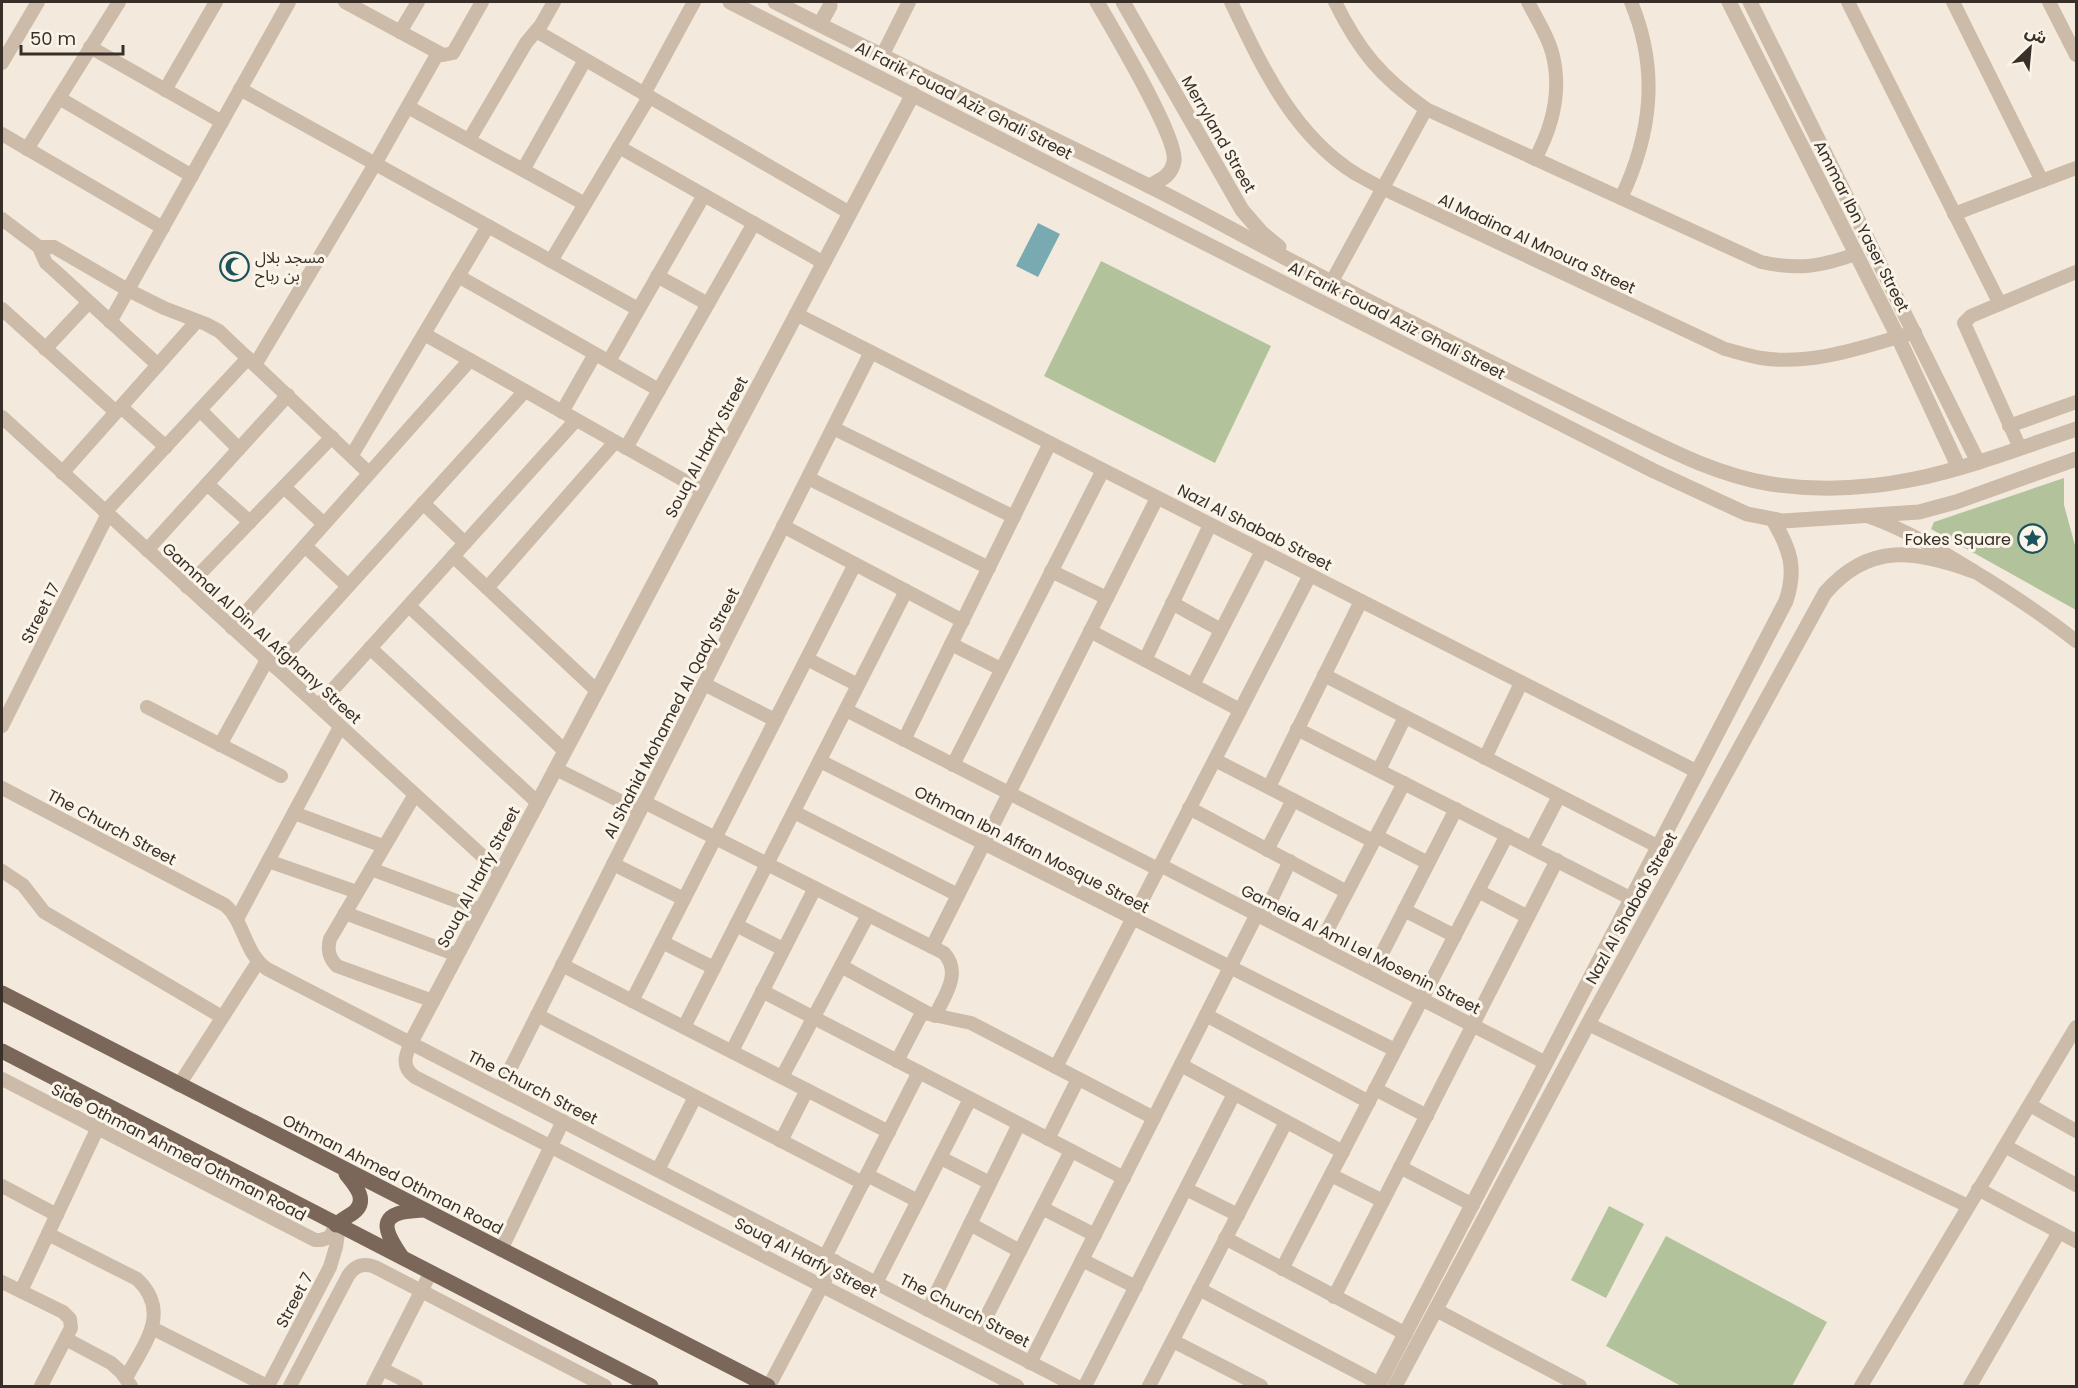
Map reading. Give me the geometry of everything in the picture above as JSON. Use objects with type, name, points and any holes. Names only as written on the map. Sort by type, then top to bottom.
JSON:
[{"type":"main road","name":"Othman Ahmed Othman Road","points":[[2,993],[768,1386]]},
{"type":"main road","points":[[2,1051],[403,1257],[641,1384]]},
{"type":"main road","points":[[338,1225],[356,1210],[360,1202],[357,1187],[342,1169]]},
{"type":"main road","points":[[403,1257],[388,1236],[389,1221],[399,1212],[423,1210]]},
{"type":"street","points":[[2,63],[38,2]]},
{"type":"street","points":[[27,149],[119,2]]},
{"type":"street","points":[[165,90],[216,2]]},
{"type":"street","points":[[110,322],[289,2]]},
{"type":"street","points":[[400,32],[418,2]]},
{"type":"street","points":[[350,3],[438,53],[449,55],[453,53],[482,2]]},
{"type":"street","points":[[469,140],[526,43],[555,2]]},
{"type":"street","points":[[551,261],[619,147],[694,2]]},
{"type":"street","name":"Al Farik Fouad Aziz Ghali Street","points":[[730,2],[1654,471],[1747,514],[1773,520],[1901,515],[1938,508],[2076,459]]},
{"type":"street","points":[[882,56],[909,2]]},
{"type":"street","points":[[1097,2],[1153,103],[1175,152],[1171,171],[1165,178],[1149,186]]},
{"type":"street","name":"Merryland Street","points":[[1123,2],[1242,210],[1261,232],[1305,268]]},
{"type":"street","name":"Al Madina Al Mnoura Street","points":[[1230,2],[1278,93],[1300,123],[1354,173],[1384,189],[1725,349],[1762,358],[1799,359],[1835,354],[1915,332]]},
{"type":"street","points":[[1335,2],[1359,47],[1382,75],[1426,109],[1761,262],[1784,267],[1809,267],[1856,254]]},
{"type":"street","points":[[1528,2],[1548,40],[1556,77],[1556,99],[1552,121],[1535,159]]},
{"type":"street","points":[[1621,198],[1634,172],[1643,141],[1648,110],[1649,78],[1645,47],[1631,2]]},
{"type":"street","name":"Ammar Ibn Yaser Street","points":[[1729,2],[1898,337],[1959,468]]},
{"type":"street","name":"Ammar Ibn Yaser Street","points":[[1750,2],[1978,462]]},
{"type":"street","points":[[1848,2],[2001,304]]},
{"type":"street","points":[[1953,2],[2042,182]]},
{"type":"street","points":[[2049,2],[2076,55]]},
{"type":"street","points":[[771,23],[779,15],[778,3]]},
{"type":"street","name":"Al Farik Fouad Aziz Ghali Street","points":[[778,3],[1030,128],[1078,146],[1332,283],[1596,415],[1709,467],[1752,480],[1775,484],[1822,488],[1893,484],[1937,475],[2076,429]]},
{"type":"street","points":[[809,42],[806,30],[818,23],[830,6]]},
{"type":"street","points":[[536,31],[850,213]]},
{"type":"street","points":[[90,47],[222,122]]},
{"type":"street","name":"Street 17","points":[[2,726],[107,513],[200,410],[251,361],[375,164],[438,53]]},
{"type":"street","points":[[523,170],[585,60]]},
{"type":"street","points":[[240,89],[638,309]]},
{"type":"street","name":"Souq Al Harfy Street","points":[[913,94],[411,1042],[405,1058],[407,1069],[411,1073],[1017,1386]]},
{"type":"street","points":[[1153,103],[1174,94]]},
{"type":"street","points":[[59,98],[192,176]]},
{"type":"street","points":[[408,107],[585,204]]},
{"type":"street","points":[[1332,283],[1426,109]]},
{"type":"street","points":[[1020,148],[1029,140],[1030,128]]},
{"type":"street","points":[[2,134],[163,228]]},
{"type":"street","points":[[1056,166],[1056,154],[1078,146]]},
{"type":"street","points":[[619,147],[824,263]]},
{"type":"street","points":[[1954,214],[2076,168]]},
{"type":"street","points":[[609,361],[704,195]]},
{"type":"street","points":[[2,219],[39,246],[46,263],[158,365]]},
{"type":"street","points":[[487,588],[621,445],[659,390],[754,223]]},
{"type":"street","points":[[352,455],[488,226]]},
{"type":"street","points":[[39,246],[54,247],[128,290],[219,331],[369,473]]},
{"type":"street","points":[[2020,448],[1964,327],[1966,320],[2076,272]]},
{"type":"street","points":[[458,276],[659,390]]},
{"type":"street","points":[[657,276],[708,304]]},
{"type":"street","points":[[45,349],[89,302]]},
{"type":"street","points":[[2,309],[45,349],[166,447]]},
{"type":"street","name":"Nazl Al Shabab Street","points":[[796,314],[1698,772]]},
{"type":"street","points":[[62,473],[197,321]]},
{"type":"street","points":[[424,334],[703,491]]},
{"type":"street","name":"Al Shahid Mohamed Al Qady Street","points":[[500,1089],[871,352]]},
{"type":"street","points":[[562,412],[595,354]]},
{"type":"street","points":[[232,628],[470,360]]},
{"type":"street","points":[[220,745],[271,663],[348,586],[525,391]]},
{"type":"street","points":[[147,550],[288,395]]},
{"type":"street","points":[[2009,426],[2076,402]]},
{"type":"street","points":[[200,410],[239,448]]},
{"type":"street","points":[[1581,434],[1594,429],[1598,420],[1596,415]]},
{"type":"street","name":"Gammal Al Din Al Afghany Street","points":[[2,417],[414,796],[501,873]]},
{"type":"street","points":[[318,706],[576,420]]},
{"type":"street","points":[[833,428],[1014,517]]},
{"type":"street","points":[[187,587],[332,437]]},
{"type":"street","points":[[904,740],[1050,443]]},
{"type":"street","points":[[1654,471],[1655,457],[1662,450],[1667,449]]},
{"type":"street","points":[[953,765],[1103,470]]},
{"type":"street","points":[[808,478],[989,568]]},
{"type":"street","points":[[207,484],[250,522]]},
{"type":"street","points":[[284,487],[324,524]]},
{"type":"street","points":[[932,947],[1157,498]]},
{"type":"street","points":[[423,503],[465,543]]},
{"type":"street","points":[[1867,516],[1925,541],[2049,619],[2076,641]]},
{"type":"street","name":"Nazl Al Shabab Street","points":[[1384,1386],[1406,1334],[1786,601],[1792,575],[1788,549],[1773,520]]},
{"type":"street","points":[[1145,660],[1210,525]]},
{"type":"street","points":[[783,526],[963,621]]},
{"type":"street","points":[[305,546],[348,586]]},
{"type":"street","points":[[1193,685],[1262,551]]},
{"type":"street","name":"Nazl Al Shabab Street","points":[[1384,1386],[1436,1310],[1740,745],[1818,604],[1833,583],[1864,561],[1889,554],[1918,555],[1973,571]]},
{"type":"street","points":[[453,556],[597,691]]},
{"type":"street","points":[[632,1000],[855,564]]},
{"type":"street","points":[[1052,571],[1107,598]]},
{"type":"street","points":[[1056,1067],[1310,575]]},
{"type":"street","points":[[684,1027],[906,591]]},
{"type":"street","points":[[1269,787],[1361,601]]},
{"type":"street","points":[[1172,603],[1221,630]]},
{"type":"street","points":[[409,606],[565,752]]},
{"type":"street","points":[[1090,631],[1240,710]]},
{"type":"street","points":[[951,644],[1001,669]]},
{"type":"street","points":[[370,648],[537,803]]},
{"type":"street","points":[[807,659],[858,684]]},
{"type":"street","points":[[1324,675],[1659,847]]},
{"type":"street","points":[[1485,758],[1521,683]]},
{"type":"street","points":[[704,684],[776,720]]},
{"type":"street","points":[[147,707],[281,776]]},
{"type":"street","name":"Gameia Al Aml Lel Mosenin Street","points":[[846,710],[1009,794],[1260,916],[1546,1062]]},
{"type":"street","points":[[1379,770],[1405,717]]},
{"type":"street","points":[[237,919],[340,727]]},
{"type":"street","points":[[1298,729],[1632,899]]},
{"type":"street","points":[[1718,734],[1740,745]]},
{"type":"street","points":[[1215,760],[1293,800],[1428,863]]},
{"type":"street","name":"Othman Ibn Affan Mosque Street","points":[[819,761],[1395,1050]]},
{"type":"street","points":[[556,769],[715,838],[944,953],[953,969],[952,978],[897,1061]]},
{"type":"street","points":[[1319,946],[1404,783]]},
{"type":"street","name":"The Church Street","points":[[2,788],[219,902],[237,919],[252,954],[267,969],[1076,1386]]},
{"type":"street","points":[[414,796],[383,846],[328,946],[329,954],[338,966],[433,1001]]},
{"type":"street","points":[[1532,848],[1559,796]]},
{"type":"street","points":[[1267,850],[1293,800]]},
{"type":"street","points":[[1189,808],[1347,892]]},
{"type":"street","points":[[1372,973],[1456,809]]},
{"type":"street","points":[[794,812],[958,895]]},
{"type":"street","points":[[294,813],[383,846]]},
{"type":"street","points":[[1282,1269],[1507,835]]},
{"type":"street","points":[[1334,1297],[1557,860]]},
{"type":"street","points":[[268,861],[357,892]]},
{"type":"street","points":[[1030,1363],[1230,967],[1290,861]]},
{"type":"street","points":[[613,864],[684,899]]},
{"type":"street","points":[[370,869],[481,910]]},
{"type":"street","points":[[2,871],[23,885],[44,912],[222,1017]]},
{"type":"street","points":[[732,1051],[815,888]]},
{"type":"street","points":[[1478,891],[1528,917]]},
{"type":"street","points":[[1404,910],[1455,936]]},
{"type":"street","points":[[345,913],[457,955]]},
{"type":"street","points":[[782,1077],[868,915]]},
{"type":"street","points":[[736,924],[783,949]]},
{"type":"street","points":[[662,942],[714,968]]},
{"type":"street","points":[[179,1085],[258,962]]},
{"type":"street","points":[[562,965],[889,1132]]},
{"type":"street","points":[[841,966],[929,1013],[958,1018],[971,1023],[1154,1118]]},
{"type":"street","points":[[762,991],[1124,1179]]},
{"type":"street","points":[[537,1015],[781,1141],[918,1201]]},
{"type":"street","points":[[1206,1016],[1369,1102]]},
{"type":"street","points":[[1588,1024],[1968,1206]]},
{"type":"street","points":[[1861,1386],[2076,1027]]},
{"type":"street","points":[[1181,1065],[1343,1152]]},
{"type":"street","points":[[768,1386],[822,1286],[830,1259],[865,1179],[919,1072]]},
{"type":"street","name":"Side Othman Ahmed Othman Road","points":[[2,1079],[315,1240],[330,1237],[338,1225]]},
{"type":"street","points":[[1048,1139],[1078,1079]]},
{"type":"street","points":[[1375,1089],[1427,1116]]},
{"type":"street","points":[[781,1141],[807,1090]]},
{"type":"street","points":[[1085,1386],[1234,1094]]},
{"type":"street","points":[[658,1170],[695,1097]]},
{"type":"street","points":[[876,1283],[970,1099]]},
{"type":"street","points":[[2030,1105],[2076,1131]]},
{"type":"street","points":[[21,1292],[108,1106]]},
{"type":"street","points":[[501,1250],[563,1121]]},
{"type":"street","points":[[1149,1386],[1286,1122]]},
{"type":"street","points":[[928,1310],[1019,1124]]},
{"type":"street","points":[[2005,1146],[2076,1185]]},
{"type":"street","points":[[977,1335],[1071,1151]]},
{"type":"street","points":[[941,1158],[990,1183]]},
{"type":"street","points":[[1496,1160],[1511,1168]]},
{"type":"street","points":[[1400,1167],[1473,1205]]},
{"type":"street","points":[[1331,1174],[1383,1202]]},
{"type":"street","points":[[2,1186],[57,1215]]},
{"type":"street","points":[[1186,1189],[1238,1215]]},
{"type":"street","points":[[1970,1386],[2071,1234],[1978,1189]]},
{"type":"street","points":[[1042,1208],[1095,1235]]},
{"type":"street","points":[[970,1224],[1020,1251]]},
{"type":"street","name":"Street 7","points":[[267,1386],[330,1268],[336,1247],[338,1225]]},
{"type":"street","points":[[48,1234],[137,1279],[145,1287],[154,1306],[152,1328],[129,1382],[111,1363],[66,1339]]},
{"type":"street","points":[[1225,1238],[1406,1334]]},
{"type":"street","points":[[1082,1260],[1136,1287]]},
{"type":"street","points":[[290,1386],[351,1271],[365,1264],[375,1267],[604,1386]]},
{"type":"street","points":[[373,1386],[431,1272]]},
{"type":"street","points":[[2,1282],[67,1315],[71,1323],[66,1339],[41,1386]]},
{"type":"street","points":[[1199,1289],[1384,1386]]},
{"type":"street","points":[[1436,1310],[1580,1386]]},
{"type":"street","points":[[152,1328],[267,1386]]},
{"type":"street","points":[[1173,1341],[1261,1386]]},
{"type":"street","points":[[382,1369],[416,1386]]},
{"type":"green space","points":[[1101,261],[1271,346],[1215,463],[1044,376]]},
{"type":"green space","points":[[2064,478],[2064,505],[2076,549],[2076,610],[1931,529],[1934,522]]},
{"type":"green space","points":[[1609,1206],[1644,1224],[1606,1298],[1571,1280]]},
{"type":"green space","points":[[1666,1236],[1827,1322],[1792,1386],[1681,1386],[1606,1346]]},
{"type":"shaded area","points":[[2033,524],[2044,528],[2048,539],[2044,550],[2033,554],[2022,550],[2018,539],[2022,528]]},
{"type":"water","points":[[1038,223],[1060,234],[1038,277],[1016,266]]},
{"type":"place","name":"مسجد بلال بن رباح","points":[[234,266]]},
{"type":"place","name":"Fokes Square","points":[[2032,539]]}]
